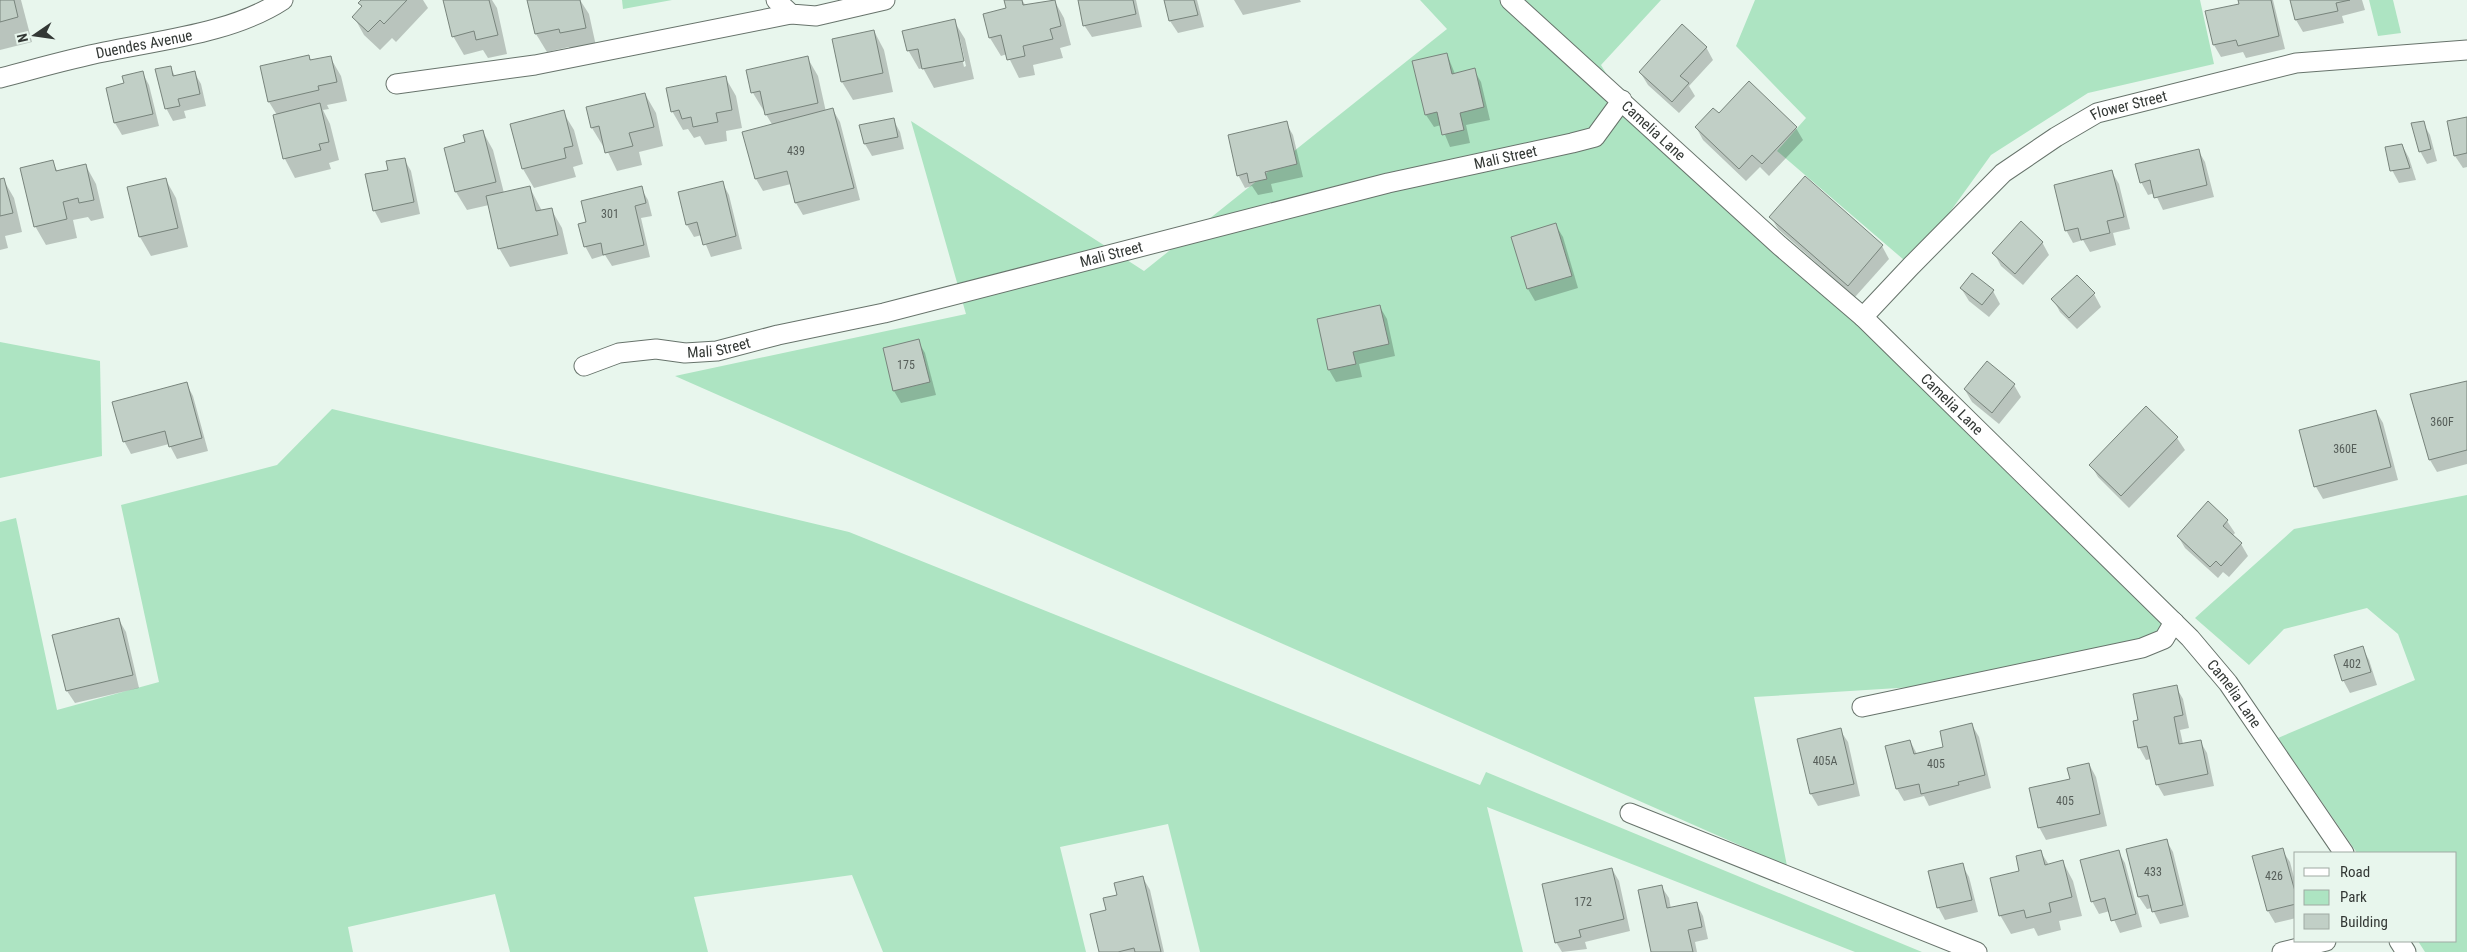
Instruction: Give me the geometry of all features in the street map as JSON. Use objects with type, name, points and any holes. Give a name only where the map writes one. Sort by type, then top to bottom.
[{"type":"street","name":"Duendes Avenue","points":[[0,78],[75,58],[204,31],[266,12],[283,0]]},
{"type":"street","points":[[776,0],[791,14]]},
{"type":"street","points":[[396,84],[535,65],[791,14],[816,16],[885,0]]},
{"type":"street","name":"Camelia Lane","points":[[1510,0],[1779,245],[1864,317],[2174,622],[2210,660],[2228,684],[2343,852]]},
{"type":"street","name":"Flower Street","points":[[1864,317],[1911,266],[2003,173],[2056,137],[2097,113],[2296,63],[2467,50]]},
{"type":"street","name":"Mali Street","points":[[584,366],[619,353],[636,351],[656,350],[685,353],[717,351],[778,335],[884,313],[1388,183],[1572,144],[1595,137],[1622,100]]},
{"type":"street","points":[[1862,707],[2155,645],[2164,639],[2174,622]]},
{"type":"street","points":[[1630,813],[1977,952]]},
{"type":"street","points":[[2282,952],[2322,942]]},
{"type":"green space","points":[[622,0],[672,0],[623,9]]},
{"type":"green space","points":[[1420,0],[1661,0],[1601,65],[1622,100],[2174,622],[2159,642],[1978,683],[1754,697],[1787,866],[675,376],[966,314],[911,121],[1144,271],[1447,29]]},
{"type":"green space","points":[[1755,0],[2200,0],[2214,64],[2088,93],[1991,155],[1911,266],[1777,151],[1806,118],[1736,46]]},
{"type":"green space","points":[[2369,0],[2393,0],[2401,33],[2378,36]]},
{"type":"green space","points":[[0,342],[100,361],[102,456],[0,478]]},
{"type":"green space","points":[[332,409],[849,532],[1480,785],[1486,772],[1922,952],[1855,952],[1487,807],[1523,952],[1200,952],[1168,824],[1060,847],[1086,952],[883,952],[852,875],[694,897],[708,952],[510,952],[495,894],[348,927],[353,952],[0,952],[0,522],[16,518],[57,710],[159,682],[121,505],[277,465]]},
{"type":"green space","points":[[2467,495],[2467,952],[2425,952],[2419,942],[2457,942],[2457,852],[2356,852],[2278,738],[2415,680],[2398,634],[2367,608],[2284,629],[2249,665],[2195,618],[2294,529]]},
{"type":"building","points":[[0,0],[14,0],[18,17],[0,22]]},
{"type":"building","points":[[361,0],[407,0],[384,24],[380,20],[368,32],[352,17],[362,6],[358,3]]},
{"type":"building","points":[[443,0],[489,0],[498,35],[476,40],[474,31],[452,37]]},
{"type":"building","points":[[527,0],[580,0],[586,28],[560,33],[559,29],[535,34]]},
{"type":"building","points":[[1004,0],[1022,0],[1023,5],[1055,0],[1061,26],[1050,29],[1053,39],[1023,46],[1025,56],[1007,60],[1001,35],[989,38],[983,14],[1006,8]]},
{"type":"building","points":[[1078,0],[1133,0],[1136,14],[1083,26]]},
{"type":"building","points":[[1164,0],[1194,0],[1198,15],[1169,21]]},
{"type":"building","points":[[2238,0],[2271,0],[2279,36],[2238,46],[2236,40],[2213,45],[2205,11],[2239,4]]},
{"type":"building","points":[[2290,0],[2350,0],[2336,3],[2338,11],[2295,20]]},
{"type":"building","points":[[955,19],[964,61],[922,69],[918,49],[907,51],[902,31]]},
{"type":"building","points":[[1682,24],[1707,47],[1680,76],[1689,83],[1672,102],[1639,72]]},
{"type":"building","points":[[874,30],[883,73],[841,82],[832,39]]},
{"type":"building","points":[[1447,53],[1452,74],[1475,68],[1484,107],[1460,113],[1464,130],[1442,135],[1437,112],[1425,115],[1412,61]]},
{"type":"building","points":[[309,55],[310,60],[331,56],[337,82],[318,86],[319,90],[268,102],[260,66]]},
{"type":"building","points":[[808,56],[818,103],[765,115],[760,91],[751,93],[746,70]]},
{"type":"building","points":[[171,66],[173,76],[195,71],[200,94],[178,99],[180,106],[165,109],[155,69]]},
{"type":"building","points":[[143,71],[153,114],[114,123],[106,88],[124,83],[122,76]]},
{"type":"building","points":[[726,76],[732,110],[716,113],[718,122],[693,127],[691,117],[682,119],[679,110],[671,112],[666,88]]},
{"type":"building","points":[[1749,81],[1797,127],[1762,164],[1752,155],[1739,169],[1695,127],[1713,108],[1719,113]]},
{"type":"building","points":[[645,93],[654,127],[629,133],[633,146],[605,153],[599,126],[591,128],[586,107]]},
{"type":"building","points":[[320,103],[329,142],[319,144],[321,150],[283,159],[273,115]]},
{"type":"building","points":[[833,108],[854,188],[795,203],[787,171],[755,179],[742,132]]},
{"type":"building","points":[[564,110],[573,146],[564,148],[566,158],[522,169],[510,124]]},
{"type":"building","points":[[2467,117],[2467,153],[2454,156],[2447,121]]},
{"type":"building","points":[[894,118],[898,137],[864,144],[859,125]]},
{"type":"building","points":[[1287,121],[1297,164],[1265,172],[1267,179],[1249,183],[1247,173],[1237,176],[1228,135]]},
{"type":"building","points":[[2424,121],[2431,149],[2419,152],[2411,123]]},
{"type":"building","points":[[483,130],[496,182],[455,192],[444,148],[465,142],[463,135]]},
{"type":"building","points":[[2402,144],[2410,168],[2390,171],[2385,147]]},
{"type":"building","points":[[2199,149],[2207,185],[2154,198],[2150,180],[2140,183],[2135,164]]},
{"type":"building","points":[[405,158],[414,202],[373,211],[365,174],[388,170],[386,161]]},
{"type":"building","points":[[53,160],[56,171],[86,164],[94,200],[79,203],[78,198],[63,202],[67,219],[34,227],[20,168]]},
{"type":"building","points":[[2112,170],[2124,217],[2107,221],[2110,233],[2081,240],[2078,228],[2065,231],[2054,185]]},
{"type":"building","points":[[1805,176],[1883,245],[1848,286],[1769,217]]},
{"type":"building","points":[[4,178],[13,213],[0,216],[0,179]]},
{"type":"building","points":[[166,178],[178,228],[139,237],[127,187]]},
{"type":"building","points":[[723,181],[736,236],[703,245],[697,222],[686,225],[678,192]]},
{"type":"building","points":[[530,186],[536,211],[552,208],[558,235],[498,249],[486,196]]},
{"type":"building","points":[[642,186],[646,203],[635,206],[644,245],[603,255],[601,243],[584,247],[578,224],[586,222],[581,201]]},
{"type":"building","points":[[2021,221],[2043,242],[2015,274],[1992,253]]},
{"type":"building","points":[[1556,223],[1572,276],[1527,289],[1511,237]]},
{"type":"building","points":[[1972,273],[1994,290],[1982,305],[1960,288]]},
{"type":"building","points":[[2077,275],[2095,293],[2069,318],[2051,299]]},
{"type":"building","points":[[1380,305],[1389,344],[1353,352],[1356,364],[1328,370],[1317,319]]},
{"type":"building","points":[[919,339],[930,382],[893,391],[883,348]]},
{"type":"building","points":[[1987,361],[2015,384],[1992,413],[1964,389]]},
{"type":"building","points":[[2467,381],[2467,450],[2429,460],[2410,394]]},
{"type":"building","points":[[187,382],[202,438],[169,447],[165,431],[123,442],[112,402]]},
{"type":"building","points":[[2146,406],[2178,437],[2121,496],[2089,465]]},
{"type":"building","points":[[2376,410],[2391,467],[2314,487],[2299,430]]},
{"type":"building","points":[[2208,501],[2228,520],[2223,526],[2242,543],[2221,566],[2216,561],[2210,567],[2177,536]]},
{"type":"building","points":[[119,618],[133,675],[66,691],[52,635]]},
{"type":"building","points":[[2363,646],[2371,672],[2342,681],[2334,655]]},
{"type":"building","points":[[2177,685],[2183,715],[2174,717],[2179,744],[2201,740],[2208,774],[2156,785],[2147,746],[2138,748],[2133,721],[2138,720],[2133,694]]},
{"type":"building","points":[[1972,723],[1985,775],[1958,782],[1959,785],[1921,794],[1919,784],[1896,789],[1885,746],[1910,740],[1914,754],[1943,747],[1940,731]]},
{"type":"building","points":[[1841,728],[1854,784],[1810,794],[1797,739]]},
{"type":"building","points":[[2089,763],[2100,814],[2038,828],[2029,788],[2070,779],[2067,768]]},
{"type":"building","points":[[2167,839],[2183,905],[2152,912],[2148,895],[2138,897],[2126,849]]},
{"type":"building","points":[[2283,848],[2294,888],[2294,904],[2267,911],[2252,856]]},
{"type":"building","points":[[2041,850],[2045,865],[2063,860],[2072,897],[2049,903],[2051,912],[2026,918],[2024,910],[1999,916],[1990,878],[2019,871],[2016,856]]},
{"type":"building","points":[[2119,850],[2136,914],[2111,921],[2105,898],[2091,902],[2080,860]]},
{"type":"building","points":[[1963,863],[1972,900],[1937,908],[1928,871]]},
{"type":"building","points":[[1612,868],[1624,919],[1579,930],[1581,937],[1555,943],[1542,884]]},
{"type":"building","points":[[1143,876],[1161,952],[1135,952],[1134,948],[1118,952],[1099,952],[1090,914],[1106,910],[1103,898],[1117,895],[1114,883]]},
{"type":"building","points":[[1662,885],[1667,908],[1697,902],[1702,927],[1688,930],[1693,952],[1651,952],[1638,890]]}]
